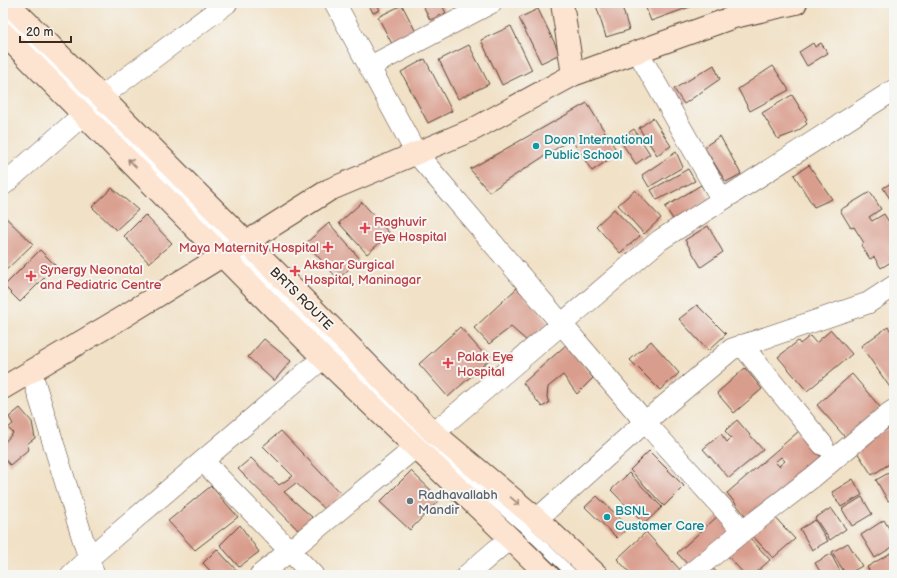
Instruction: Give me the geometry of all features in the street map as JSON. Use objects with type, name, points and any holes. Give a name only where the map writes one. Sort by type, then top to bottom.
[{"type":"main road","points":[[562,3],[573,75]]},
{"type":"main road","points":[[3,388],[118,320],[329,190],[474,128],[573,75],[734,17],[796,3]]},
{"type":"main road","points":[[11,7],[101,97],[234,249],[323,358],[548,575]]},
{"type":"main road","points":[[3,33],[84,114],[234,249],[344,340],[434,433],[537,519],[598,575]]},
{"type":"street","points":[[101,97],[227,3]]},
{"type":"street","points":[[335,3],[416,153],[645,422],[743,531]]},
{"type":"street","points":[[369,67],[491,3]]},
{"type":"street","points":[[638,52],[722,200]]},
{"type":"street","points":[[434,433],[660,240],[894,90]]},
{"type":"street","points":[[3,185],[84,114]]},
{"type":"street","points":[[537,519],[645,422],[732,349],[868,303],[894,286]]},
{"type":"street","points":[[742,346],[823,444]]},
{"type":"street","points":[[71,575],[92,567],[203,461],[323,358]]},
{"type":"street","points":[[31,371],[92,567]]},
{"type":"street","points":[[689,575],[813,477],[894,410]]},
{"type":"street","points":[[260,575],[416,447]]},
{"type":"street","points":[[203,461],[313,575]]},
{"type":"street","points":[[467,575],[510,538]]},
{"type":"lane","name":"BRTS ROUTE","points":[[11,7],[136,147],[234,249],[429,444],[522,526],[573,575]]},
{"type":"building","points":[[368,3],[382,4],[378,6],[380,10],[373,13]]},
{"type":"building","points":[[422,3],[441,3],[446,13],[430,20]]},
{"type":"building","points":[[604,3],[621,3],[629,30],[606,37],[596,5]]},
{"type":"building","points":[[644,3],[701,3],[651,21]]},
{"type":"building","points":[[402,5],[416,32],[392,44],[378,17]]},
{"type":"building","points":[[538,9],[560,54],[541,63],[519,18]]},
{"type":"building","points":[[511,26],[532,70],[502,85],[481,40]]},
{"type":"building","points":[[813,43],[815,47],[821,43],[828,53],[807,66],[799,52]]},
{"type":"building","points":[[469,45],[489,84],[458,99],[439,60]]},
{"type":"building","points":[[425,59],[452,111],[428,123],[401,72]]},
{"type":"building","points":[[714,65],[720,79],[684,104],[674,89]]},
{"type":"building","points":[[773,66],[789,90],[750,111],[738,89]]},
{"type":"building","points":[[792,95],[807,119],[805,121],[807,124],[796,132],[778,139],[762,113]]},
{"type":"building","name":"Doon International Public School","points":[[587,103],[618,153],[592,171],[571,139],[489,192],[470,169]]},
{"type":"building","points":[[653,118],[671,146],[657,155],[639,128]]},
{"type":"building","points":[[634,129],[650,154],[636,164],[619,139]]},
{"type":"building","points":[[720,136],[741,174],[726,182],[704,147]]},
{"type":"building","points":[[676,152],[683,167],[649,187],[642,175]]},
{"type":"building","points":[[809,165],[832,199],[814,207],[794,175]]},
{"type":"building","points":[[688,169],[695,181],[657,200],[651,190]]},
{"type":"building","points":[[894,181],[894,205],[883,188]]},
{"type":"building","points":[[701,185],[710,199],[675,222],[665,207]]},
{"type":"building","points":[[112,188],[138,210],[116,230],[92,207]]},
{"type":"building","points":[[635,190],[661,218],[644,234],[618,205]]},
{"type":"building","points":[[870,192],[881,209],[869,217],[872,221],[884,214],[894,230],[894,260],[881,268],[874,257],[870,259],[861,245],[864,243],[854,227],[851,228],[840,210]]},
{"type":"building","points":[[362,202],[390,234],[367,254],[339,223]]},
{"type":"building","points":[[614,209],[640,236],[620,253],[596,226]]},
{"type":"building","points":[[3,215],[33,244],[3,273]]},
{"type":"building","points":[[145,215],[172,243],[149,263],[124,236]]},
{"type":"building","points":[[329,223],[360,259],[338,279],[306,243]]},
{"type":"building","points":[[708,226],[723,252],[701,267],[685,240]]},
{"type":"building","points":[[40,250],[56,266],[20,302],[4,286]]},
{"type":"building","points":[[517,288],[548,323],[527,341],[511,327],[489,344],[474,328]]},
{"type":"building","points":[[697,305],[726,334],[708,351],[679,319]]},
{"type":"building","points":[[460,327],[489,360],[448,397],[419,364]]},
{"type":"building","points":[[888,327],[894,335],[894,393],[861,346]]},
{"type":"building","points":[[831,330],[852,354],[807,391],[778,357],[798,341],[800,344],[810,336],[816,343]]},
{"type":"building","points":[[264,339],[291,361],[274,381],[248,357]]},
{"type":"building","points":[[651,341],[679,373],[660,390],[630,360]]},
{"type":"building","points":[[566,345],[593,378],[577,394],[563,375],[548,387],[547,397],[549,403],[542,407],[523,383]]},
{"type":"building","points":[[745,368],[762,389],[734,413],[717,393]]},
{"type":"building","points":[[852,374],[880,407],[845,437],[817,405]]},
{"type":"building","points":[[20,408],[32,422],[35,438],[27,444],[29,449],[10,465],[3,457],[3,444],[13,433],[8,428],[13,424],[9,417]]},
{"type":"building","points":[[737,420],[763,450],[729,478],[703,449],[721,434],[727,442],[731,438],[725,431]]},
{"type":"building","points":[[892,426],[894,431],[894,461],[872,475],[855,449]]},
{"type":"building","points":[[281,431],[342,495],[325,509],[296,483],[284,492],[313,518],[299,531],[238,469],[251,458],[279,485],[293,476],[263,446]]},
{"type":"building","points":[[799,431],[822,458],[749,520],[727,493]],"holes":[[[781,457],[785,461],[779,466],[775,462]]]},
{"type":"building","points":[[649,451],[684,486],[664,506],[630,470]]},
{"type":"building","name":"Radhavallabh Mandir","points":[[411,471],[440,499],[410,530],[380,502]]},
{"type":"building","points":[[892,471],[894,475],[894,498],[888,501],[876,480]]},
{"type":"building","points":[[629,473],[662,507],[644,524],[611,490]]},
{"type":"building","points":[[853,479],[862,495],[841,507],[832,492]]},
{"type":"building","points":[[211,486],[238,517],[195,550],[168,521]]},
{"type":"building","name":"BSNL Customer Care","points":[[597,496],[629,527],[617,538],[585,507]]},
{"type":"building","points":[[862,497],[872,514],[852,526],[842,509]]},
{"type":"building","points":[[831,508],[846,529],[830,540],[815,518]]},
{"type":"building","points":[[772,514],[795,539],[773,558],[750,533]]},
{"type":"building","points":[[719,515],[733,531],[691,568],[677,553]]},
{"type":"building","points":[[815,520],[828,541],[812,550],[800,529]]},
{"type":"building","points":[[884,520],[894,537],[894,546],[875,558],[861,535]]},
{"type":"building","points":[[240,525],[259,552],[239,567],[220,545]]},
{"type":"building","points":[[646,532],[681,571],[676,575],[632,575],[617,559]]},
{"type":"building","points":[[748,536],[770,560],[753,575],[745,575],[727,555]]},
{"type":"building","points":[[848,543],[862,566],[846,575],[832,552]]},
{"type":"building","points":[[217,549],[238,572],[235,575],[214,575],[203,563]]},
{"type":"building","points":[[894,551],[894,575],[872,575],[867,567]]},
{"type":"building","points":[[831,554],[842,575],[822,575],[815,563]]},
{"type":"building","points":[[707,562],[719,575],[693,575]]},
{"type":"place","name":"Doon International Public School","points":[[536,146]]},
{"type":"place","name":"Raghuvir Eye Hospital","points":[[365,228]]},
{"type":"place","name":"Maya Maternity Hospital","points":[[328,247]]},
{"type":"place","name":"Akshar Surgical Hospital, Maninagar","points":[[295,271]]},
{"type":"place","name":"Synergy Neonatal and Pediatric Centre","points":[[31,276]]},
{"type":"place","name":"Palak Eye Hospital","points":[[448,363]]},
{"type":"place","name":"Radhavallabh Mandir","points":[[410,501]]},
{"type":"place","name":"BSNL Customer Care","points":[[607,517]]}]
